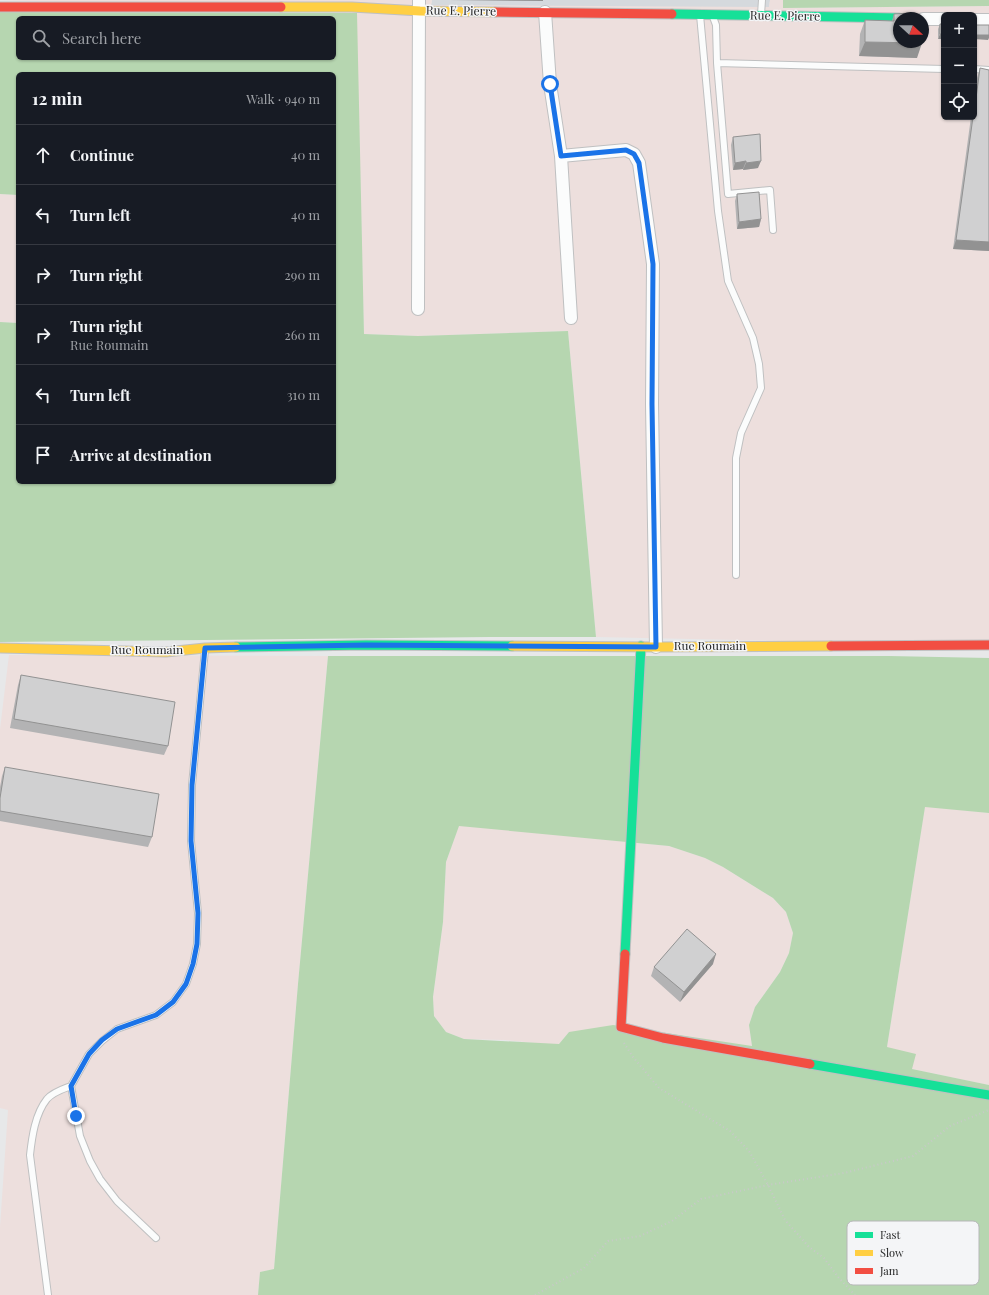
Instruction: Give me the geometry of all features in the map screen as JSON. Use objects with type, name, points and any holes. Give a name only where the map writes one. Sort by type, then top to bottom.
[{"type":"street","name":"Rue E. Pierre","points":[[0,7],[352,7],[419,5],[545,12],[893,18]]},
{"type":"street","points":[[418,309],[419,5]]},
{"type":"street","points":[[545,12],[550,84],[561,156],[571,318]]},
{"type":"street","points":[[929,19],[941,19]]},
{"type":"street","points":[[977,20],[989,20]]},
{"type":"street","points":[[561,156],[626,150],[634,154],[639,163],[653,264],[652,428],[656,647]]},
{"type":"street","name":"Rue Roumain","points":[[0,648],[166,652],[205,648],[366,645],[656,647],[989,645]]},
{"type":"street","points":[[641,646],[621,1027],[663,1038],[989,1095]]},
{"type":"lane","points":[[761,15],[762,0]]},
{"type":"lane","points":[[700,15],[718,211],[728,281],[753,338],[761,388],[741,433],[736,458],[736,575]]},
{"type":"lane","points":[[713,15],[716,25],[717,63],[728,194],[770,190],[773,230]]},
{"type":"lane","points":[[717,63],[941,69]]},
{"type":"lane","points":[[977,69],[989,70]]},
{"type":"lane","points":[[48,1295],[30,1155],[34,1127],[42,1106],[53,1094],[71,1086],[89,1054],[102,1040],[117,1029],[156,1015],[173,1002],[186,984],[193,964],[197,944],[198,913],[191,841],[192,785],[205,648]]},
{"type":"lane","points":[[71,1086],[80,1136],[90,1161],[100,1179],[117,1201],[156,1238]]},
{"type":"path","points":[[626,1028],[623,1042],[633,1057],[659,1088],[730,1131],[749,1151],[786,1220],[809,1247],[824,1258],[838,1277],[855,1295]]},
{"type":"path","points":[[535,1295],[584,1268],[608,1241],[640,1236],[672,1221],[701,1199],[768,1185],[844,1173],[913,1156],[950,1126],[989,1110]]},
{"type":"shaded area","points":[[0,0],[432,0],[431,5],[769,7],[770,0],[783,0],[783,8],[989,6],[989,643],[881,643],[596,637],[568,331],[418,336],[364,334],[356,13]]},
{"type":"shaded area","points":[[432,0],[770,0],[769,8],[431,5]]},
{"type":"shaded area","points":[[0,194],[16,195],[16,323],[0,322]]},
{"type":"shaded area","points":[[9,655],[328,656],[274,1269],[260,1272],[258,1295],[0,1295],[0,1227],[8,1110],[0,1108],[0,729]]},
{"type":"shaded area","points":[[925,806],[989,813],[989,1085],[912,1069],[887,1047]]},
{"type":"shaded area","points":[[459,825],[669,846],[705,858],[723,867],[773,898],[786,912],[793,933],[789,953],[780,972],[755,1007],[749,1025],[752,1046],[569,1032],[559,1044],[545,1044],[505,1040],[464,1039],[446,1032],[434,1016],[433,997],[443,922],[446,862]]},
{"type":"green space","points":[[783,0],[989,0],[989,6],[783,8]]},
{"type":"green space","points":[[0,12],[357,13],[364,334],[418,336],[568,331],[596,637],[0,642],[0,322],[16,323],[16,484],[336,484],[336,72],[16,72],[16,195],[0,194]]},
{"type":"green space","points":[[328,656],[889,656],[989,658],[989,813],[925,807],[887,1047],[916,1054],[912,1069],[989,1085],[989,1295],[258,1295],[260,1272],[274,1269]],"holes":[[[459,826],[669,846],[705,858],[723,867],[773,898],[786,912],[793,933],[789,953],[780,972],[755,1007],[749,1025],[752,1046],[613,1025],[569,1032],[559,1044],[464,1039],[446,1032],[434,1016],[433,997],[443,922],[446,862]]]},
{"type":"building","points":[[865,20],[893,21],[893,42],[865,42]]},
{"type":"building","points":[[977,25],[989,25],[989,35],[977,35]]},
{"type":"building","points":[[980,68],[989,70],[989,242],[956,240],[973,120],[977,120],[977,90]]},
{"type":"building","points":[[760,134],[761,161],[735,163],[733,137]]},
{"type":"building","points":[[759,192],[761,219],[739,222],[737,194]]},
{"type":"building","points":[[21,675],[175,702],[168,746],[14,719]]},
{"type":"building","points":[[5,767],[159,794],[152,837],[0,811],[0,798]]},
{"type":"building","points":[[687,929],[716,954],[684,992],[654,967]]},
{"type":"traffic: fast","points":[[672,14],[893,18]]},
{"type":"traffic: fast","points":[[236,647],[366,645],[512,646]]},
{"type":"traffic: fast","points":[[625,954],[641,646]]},
{"type":"traffic: fast","points":[[810,1064],[989,1095]]},
{"type":"traffic: slow","points":[[281,7],[352,7],[420,11],[495,12]]},
{"type":"traffic: slow","points":[[512,646],[831,646]]},
{"type":"traffic: slow","points":[[0,648],[166,652],[205,648],[236,647]]},
{"type":"traffic: jam","points":[[0,7],[281,7]]},
{"type":"traffic: jam","points":[[495,12],[672,14]]},
{"type":"traffic: jam","points":[[831,646],[989,645]]},
{"type":"traffic: jam","points":[[625,954],[621,1027],[663,1038],[810,1064]]},
{"type":"route","points":[[76,1116],[71,1086],[89,1054],[102,1040],[117,1029],[156,1015],[173,1002],[186,984],[193,964],[197,944],[198,913],[191,841],[192,785],[205,648],[366,645],[656,647],[652,404],[653,264],[639,163],[634,154],[626,150],[561,156],[550,84]]}]
